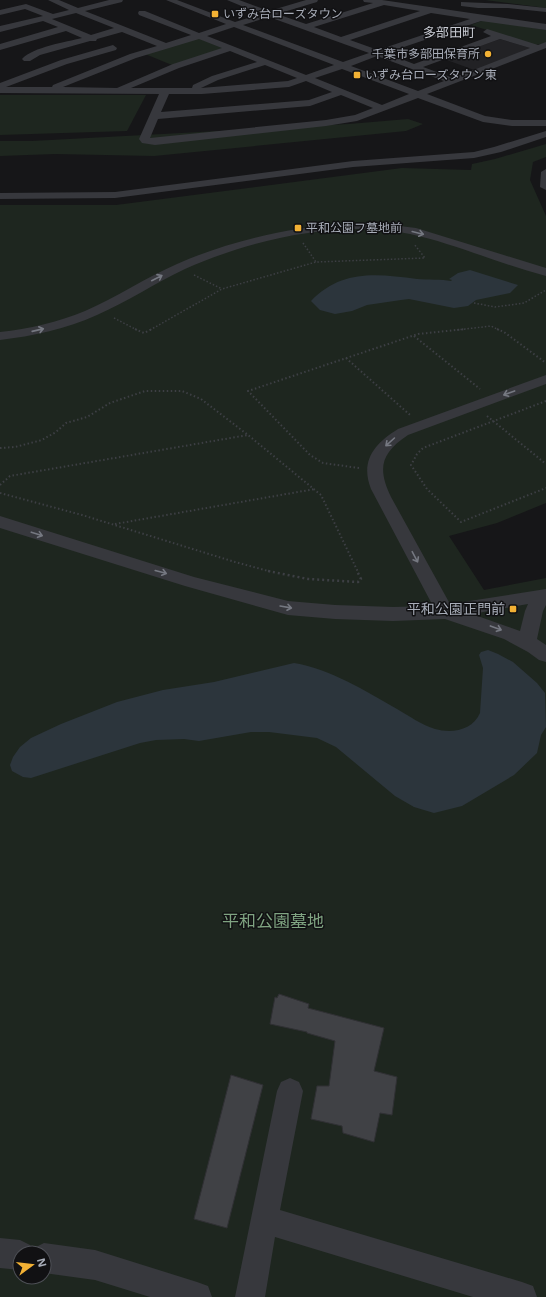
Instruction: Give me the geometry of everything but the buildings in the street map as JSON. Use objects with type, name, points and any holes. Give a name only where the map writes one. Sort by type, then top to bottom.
[{"type":"street","points":[[52,0],[165,46]]},
{"type":"street","points":[[0,29],[114,0]]},
{"type":"street","points":[[187,0],[138,13],[199,35],[381,108]]},
{"type":"street","points":[[235,2],[250,0]]},
{"type":"street","points":[[47,91],[133,56],[314,0]]},
{"type":"street","points":[[367,0],[545,27]]},
{"type":"street","points":[[235,2],[452,81]]},
{"type":"street","points":[[456,2],[478,6],[508,6],[546,10]]},
{"type":"street","points":[[306,27],[384,3]]},
{"type":"street","points":[[167,5],[237,25],[483,119],[512,123],[546,123]]},
{"type":"street","points":[[0,13],[26,6],[65,28],[133,56]]},
{"type":"street","points":[[342,40],[431,10]]},
{"type":"street","points":[[106,22],[121,18]]},
{"type":"street","points":[[0,90],[186,92],[289,84],[480,18]]},
{"type":"street","points":[[463,24],[542,47]]},
{"type":"street","points":[[0,47],[65,28]]},
{"type":"street","points":[[64,62],[23,59],[88,37],[122,29]]},
{"type":"street","points":[[414,67],[500,36]]},
{"type":"street","points":[[165,92],[144,139],[146,141],[155,142],[269,130],[357,118],[416,94],[542,47]]},
{"type":"street","points":[[0,86],[64,62],[113,48]]},
{"type":"street","points":[[115,91],[176,66],[231,48]]},
{"type":"street","points":[[186,92],[215,78],[265,62]]},
{"type":"street","points":[[154,116],[310,103],[341,92]]},
{"type":"street","points":[[257,107],[269,130]]},
{"type":"street","points":[[0,196],[115,195],[353,164],[474,155],[498,150],[546,134]]},
{"type":"street","points":[[546,172],[546,187]]},
{"type":"street","points":[[0,336],[37,331],[65,323],[97,310],[178,268],[231,248],[283,235],[353,226],[370,226],[418,232],[546,272]]},
{"type":"street","points":[[283,235],[290,231],[314,231]]},
{"type":"street","points":[[546,379],[403,432],[388,442],[379,456],[374,469],[375,480],[388,507],[445,612],[483,624],[527,641],[546,655]]},
{"type":"street","points":[[0,522],[191,582],[288,608],[335,612],[393,614],[445,612],[544,595]]},
{"type":"street","points":[[527,641],[534,611],[544,595]]},
{"type":"street","points":[[250,1297],[290,1091]]},
{"type":"street","points":[[264,1219],[522,1297]]},
{"type":"street","points":[[0,1253],[12,1254]]},
{"type":"street","points":[[52,1259],[95,1265],[197,1297]]},
{"type":"path","points":[[97,310],[144,332],[222,289],[316,262],[425,258],[414,246],[413,238],[418,232]]},
{"type":"path","points":[[296,233],[316,262]]},
{"type":"path","points":[[178,268],[222,289]]},
{"type":"path","points":[[474,303],[495,307],[524,303],[546,290]]},
{"type":"path","points":[[374,469],[336,466],[323,463],[310,455],[248,391],[414,335],[491,326],[504,332],[546,363]]},
{"type":"path","points":[[414,335],[493,398]]},
{"type":"path","points":[[346,358],[421,425]]},
{"type":"path","points":[[0,448],[15,447],[42,440],[56,432],[66,423],[87,417],[110,404],[145,391],[182,391],[200,399],[248,435],[321,495],[361,579],[358,582],[330,582],[303,578],[261,568],[114,524],[0,493]]},
{"type":"path","points":[[546,401],[422,448],[411,465],[416,477],[425,490],[461,522],[546,488]]},
{"type":"path","points":[[475,405],[546,464]]},
{"type":"path","points":[[0,486],[10,476],[248,435]]},
{"type":"path","points":[[114,524],[315,489]]},
{"type":"shaded area","name":"千葉市多部田保育所","points":[[500,39],[532,49],[477,71],[444,59]]},
{"type":"shaded area","points":[[470,270],[518,285],[510,293],[476,300],[468,306],[454,308],[409,299],[367,305],[352,311],[335,314],[320,310],[311,301],[335,283],[361,276],[374,275],[451,281],[452,280],[449,279],[458,273]]},
{"type":"shaded area","points":[[488,650],[513,662],[537,683],[545,693],[546,727],[541,735],[537,753],[514,775],[462,806],[434,813],[414,807],[395,796],[336,747],[317,738],[269,732],[251,732],[199,741],[184,739],[156,740],[140,743],[31,778],[23,777],[12,771],[10,765],[13,757],[20,747],[31,738],[61,724],[117,702],[163,690],[214,682],[294,663],[334,675],[430,727],[455,731],[467,727],[477,719],[480,713],[483,668],[479,655],[481,652]]},
{"type":"green space","points":[[485,0],[546,0],[546,8]]},
{"type":"green space","points":[[484,20],[546,30],[546,43],[535,45],[471,25]]},
{"type":"green space","points":[[198,38],[225,48],[172,65],[145,54]]},
{"type":"green space","points":[[0,95],[146,95],[127,131],[0,135]]},
{"type":"green space","points":[[408,119],[423,124],[406,131],[154,156],[55,154],[0,156],[0,141],[32,141],[349,124]]},
{"type":"green space","name":"平和公園墓地","points":[[546,144],[546,157],[533,162],[530,180],[546,216],[546,503],[497,523],[449,536],[484,590],[546,578],[546,1297],[0,1297],[0,205],[116,205],[402,168],[471,170],[472,164]]},
{"type":"place","name":"いずみ台ローズタウン","points":[[215,14]]},
{"type":"place","name":"千葉市多部田保育所","points":[[488,54]]},
{"type":"place","name":"いずみ台ローズタウン東","points":[[357,75]]},
{"type":"place","name":"平和公園フ墓地前","points":[[298,228]]},
{"type":"place","name":"平和公園正門前","points":[[513,609]]},
{"type":"district","name":"多部田町","points":[[449,32]]}]
